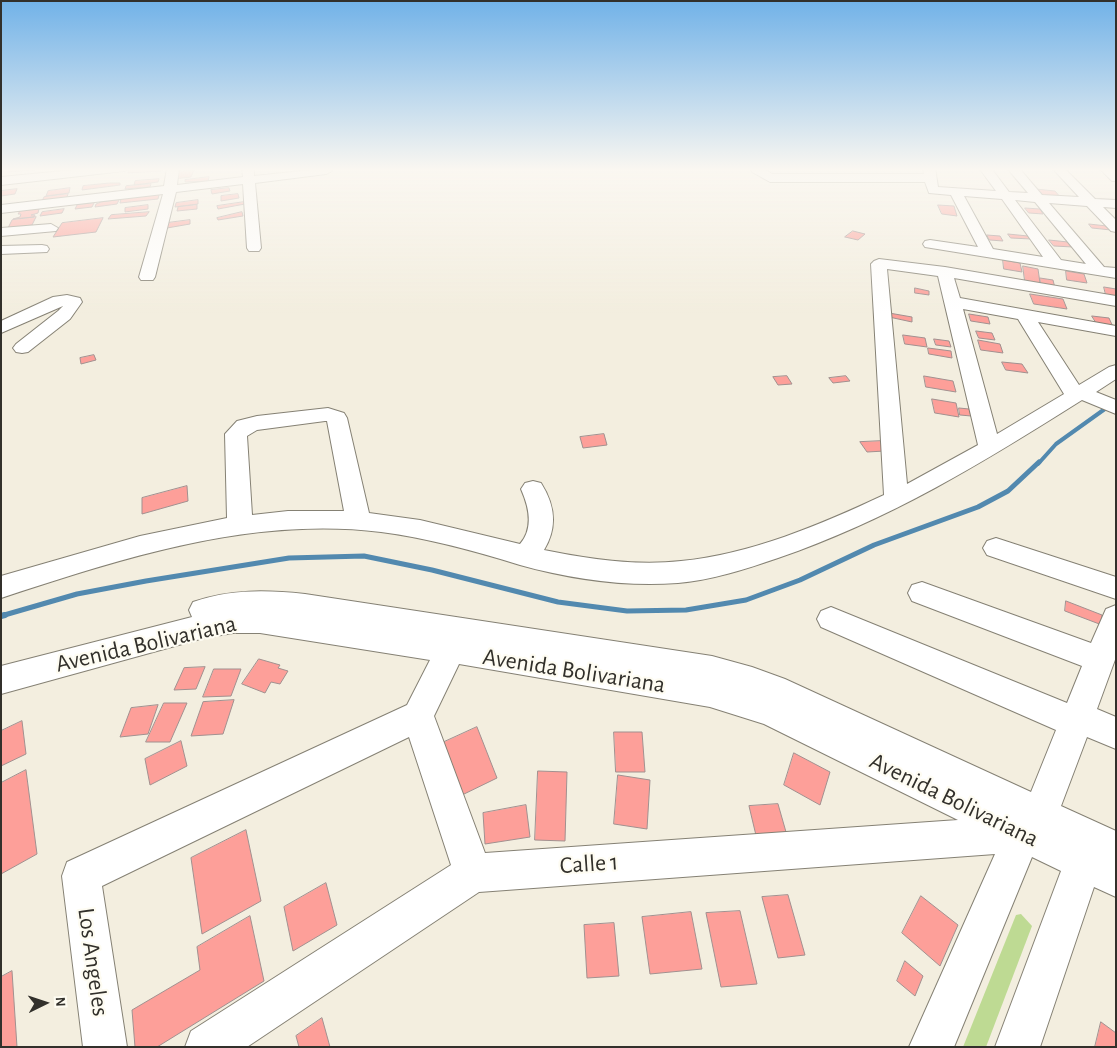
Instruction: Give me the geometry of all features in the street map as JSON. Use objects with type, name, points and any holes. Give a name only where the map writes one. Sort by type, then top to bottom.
[{"type":"street","points":[[147,277],[163,217]]},
{"type":"street","points":[[252,217],[254,248]]},
{"type":"street","points":[[968,217],[988,253]]},
{"type":"street","points":[[1021,217],[1056,264]]},
{"type":"street","points":[[1055,217],[1100,271]]},
{"type":"street","points":[[1105,217],[1116,228]]},
{"type":"street","points":[[3,228],[51,228]]},
{"type":"street","points":[[930,244],[1116,273]]},
{"type":"street","points":[[1,250],[42,249]]},
{"type":"street","points":[[896,499],[879,264],[945,272],[1116,301]]},
{"type":"street","points":[[945,272],[990,447]]},
{"type":"street","points":[[1,328],[60,301],[74,302],[64,315],[22,348]]},
{"type":"street","points":[[952,302],[1116,331]]},
{"type":"street","points":[[1024,314],[1081,391],[1116,408]]},
{"type":"street","points":[[1,587],[133,549],[240,526],[289,520],[358,520],[425,530],[525,556],[621,573],[683,572],[747,558],[856,519],[990,447],[1116,371]]},
{"type":"street","points":[[1081,391],[1116,400]]},
{"type":"street","points":[[240,526],[236,434],[246,426],[257,423],[328,414],[337,418],[358,520]]},
{"type":"street","points":[[525,556],[534,547],[541,529],[542,513],[533,488]]},
{"type":"street","points":[[996,548],[1116,588]]},
{"type":"street","points":[[922,593],[1110,637],[1032,820],[931,1047]]},
{"type":"street","name":"Avenida Bolivariana","points":[[1,663],[218,606],[246,602],[273,602],[305,606],[456,640],[710,693],[752,704],[1032,820],[1102,857]]},
{"type":"street","points":[[831,619],[1076,719],[1116,733]]},
{"type":"street","name":"Avenida Bolivariana","points":[[1,680],[204,626],[233,621],[260,621],[456,640]]},
{"type":"street","points":[[456,640],[418,716],[474,873]]},
{"type":"street","name":"Los Angeles","points":[[105,1047],[81,876],[418,716]]},
{"type":"street","name":"Calle 1","points":[[207,1047],[474,873],[1032,820]]},
{"type":"street","points":[[1017,1047],[1102,857]]},
{"type":"green space","points":[[1021,914],[1032,926],[986,1047],[963,1047],[1016,915]]},
{"type":"building","points":[[36,217],[32,225],[8,228],[12,220]]},
{"type":"building","points":[[110,217],[135,217],[108,219]]},
{"type":"building","points":[[222,217],[237,217],[218,220],[217,218]]},
{"type":"building","points":[[103,218],[96,232],[53,237],[62,223]]},
{"type":"building","points":[[190,220],[190,224],[167,228],[167,223]]},
{"type":"building","points":[[1089,224],[1107,226],[1111,230],[1092,228]]},
{"type":"building","points":[[853,231],[865,234],[858,240],[845,237]]},
{"type":"building","points":[[1008,234],[1028,236],[1031,239],[1011,238]]},
{"type":"building","points":[[987,235],[1000,236],[1003,241],[990,240]]},
{"type":"building","points":[[1049,240],[1068,242],[1073,247],[1054,246]]},
{"type":"building","points":[[1003,260],[1020,263],[1022,272],[1004,269]]},
{"type":"building","points":[[1023,266],[1038,269],[1040,283],[1025,281]]},
{"type":"building","points":[[1066,271],[1084,274],[1087,283],[1067,280]]},
{"type":"building","points":[[1040,278],[1053,280],[1055,288],[1041,286]]},
{"type":"building","points":[[1104,287],[1116,289],[1116,296],[1106,295]]},
{"type":"building","points":[[915,288],[929,291],[929,295],[915,293]]},
{"type":"building","points":[[1030,294],[1063,299],[1067,309],[1034,304]]},
{"type":"building","points":[[889,313],[912,317],[912,322],[889,317]]},
{"type":"building","points":[[969,314],[988,317],[990,324],[971,321]]},
{"type":"building","points":[[1092,316],[1109,318],[1113,327],[1097,324]]},
{"type":"building","points":[[976,331],[992,333],[995,340],[979,338]]},
{"type":"building","points":[[903,335],[925,338],[927,347],[905,344]]},
{"type":"building","points":[[934,339],[949,341],[951,347],[936,345]]},
{"type":"building","points":[[978,340],[1000,344],[1003,353],[981,350]]},
{"type":"building","points":[[928,348],[951,351],[952,358],[929,354]]},
{"type":"building","points":[[94,355],[96,360],[81,364],[80,358]]},
{"type":"building","points":[[1002,362],[1022,364],[1028,373],[1006,370]]},
{"type":"building","points":[[787,376],[792,384],[778,385],[773,377]]},
{"type":"building","points":[[846,376],[850,381],[833,383],[829,378]]},
{"type":"building","points":[[924,376],[953,381],[956,392],[926,387]]},
{"type":"building","points":[[932,399],[956,403],[959,417],[935,413]]},
{"type":"building","points":[[959,408],[969,409],[971,416],[960,415]]},
{"type":"building","points":[[604,434],[607,445],[583,448],[580,437]]},
{"type":"building","points":[[882,441],[885,451],[867,452],[860,442]]},
{"type":"building","points":[[187,486],[188,501],[142,514],[142,498]]},
{"type":"building","points":[[1066,601],[1102,615],[1102,625],[1065,611]]},
{"type":"building","points":[[259,659],[280,665],[278,668],[288,671],[280,684],[271,682],[265,693],[242,684]]},
{"type":"building","points":[[205,667],[196,689],[174,690],[184,668]]},
{"type":"building","points":[[214,669],[241,669],[231,696],[203,697]]},
{"type":"building","points":[[234,700],[223,734],[191,736],[203,702]]},
{"type":"building","points":[[164,703],[187,703],[170,742],[146,742]]},
{"type":"building","points":[[158,705],[148,734],[120,737],[131,708]]},
{"type":"building","points":[[22,721],[26,754],[1,766],[1,731]]},
{"type":"building","points":[[477,727],[497,778],[460,796],[442,743]]},
{"type":"building","points":[[614,732],[642,732],[645,772],[616,772]]},
{"type":"building","points":[[181,741],[187,766],[150,785],[145,759]]},
{"type":"building","points":[[794,753],[830,772],[820,805],[784,785]]},
{"type":"building","points":[[26,770],[37,854],[1,874],[1,783]]},
{"type":"building","points":[[538,771],[567,772],[565,841],[535,840]]},
{"type":"building","points":[[618,775],[650,780],[647,829],[614,824]]},
{"type":"building","points":[[778,804],[790,846],[759,848],[749,806]]},
{"type":"building","points":[[526,805],[530,837],[485,844],[483,813]]},
{"type":"building","points":[[246,830],[261,901],[202,934],[191,858]]},
{"type":"building","points":[[326,883],[337,925],[293,951],[284,907]]},
{"type":"building","points":[[788,895],[805,955],[778,958],[762,897]]},
{"type":"building","points":[[921,896],[958,925],[940,966],[902,933]]},
{"type":"building","points":[[740,911],[757,984],[721,987],[706,913]]},
{"type":"building","points":[[691,912],[702,969],[650,974],[642,917]]},
{"type":"building","points":[[250,916],[264,981],[157,1047],[135,1047],[132,1010],[200,970],[197,947]]},
{"type":"building","points":[[614,923],[619,976],[587,978],[584,925]]},
{"type":"building","points":[[905,961],[923,976],[915,996],[897,981]]},
{"type":"building","points":[[12,971],[17,1047],[1,1047],[1,977]]},
{"type":"building","points":[[322,1018],[330,1047],[299,1047],[296,1036]]},
{"type":"building","points":[[1101,1022],[1116,1033],[1116,1047],[1095,1047]]},
{"type":"waterway","points":[[1038,464],[1056,444],[1109,406]]},
{"type":"waterway","points":[[5,615],[1,616],[77,594],[146,581],[289,558],[364,556],[432,570],[558,602],[627,611],[686,610],[746,600],[800,580],[874,545],[978,507],[1008,491],[1039,462]]}]
